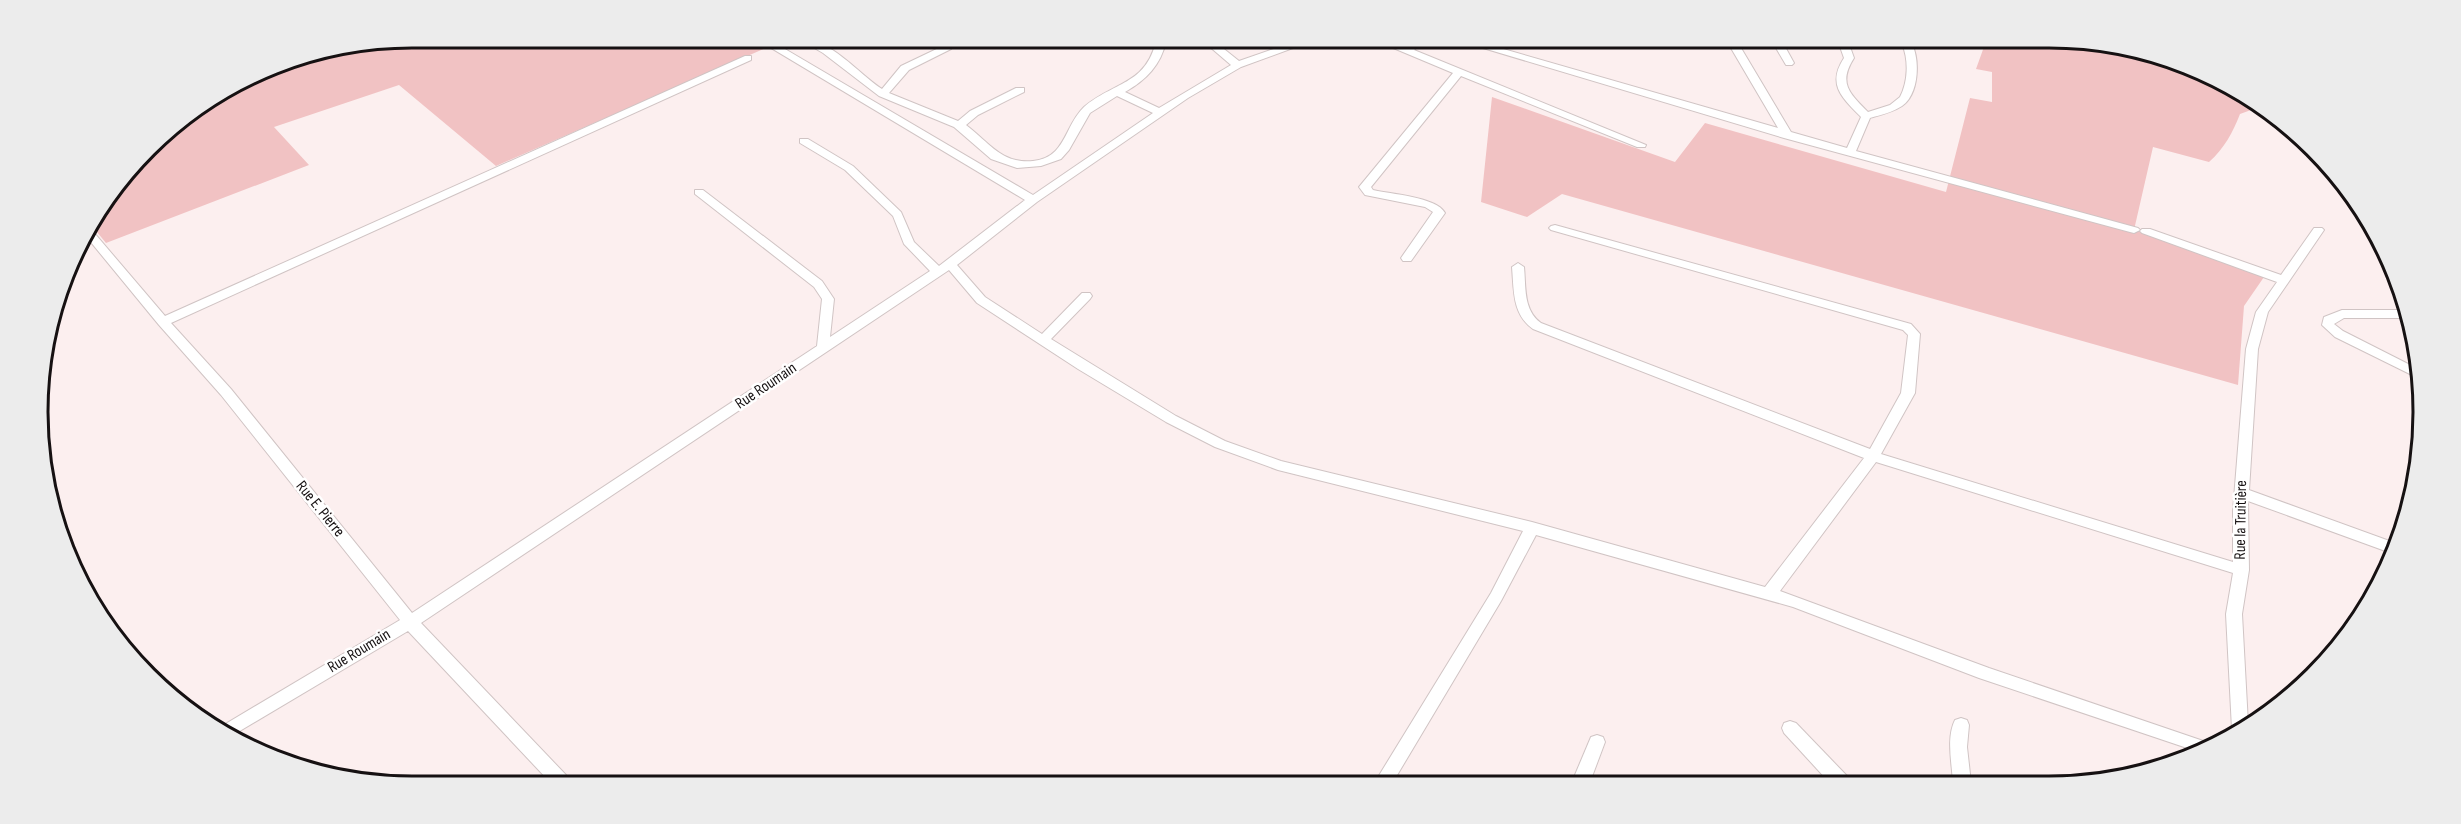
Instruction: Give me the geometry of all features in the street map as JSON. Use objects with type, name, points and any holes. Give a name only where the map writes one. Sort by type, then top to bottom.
[{"type":"street","points":[[775,48],[1033,200]]},
{"type":"street","points":[[832,48],[884,94],[959,126],[990,153],[1016,165],[1032,165],[1061,155],[1067,148],[1074,128],[1083,113],[1138,79],[1154,64],[1159,48]]},
{"type":"street","points":[[884,94],[905,68],[946,48]]},
{"type":"street","points":[[1217,48],[1238,65]]},
{"type":"street","name":"Rue Roumain","points":[[231,728],[410,622],[944,268],[1033,200],[1159,112],[1238,65],[1285,48]]},
{"type":"street","points":[[1399,48],[1641,145]]},
{"type":"street","points":[[1407,51],[1410,48]]},
{"type":"street","points":[[1488,48],[1788,136],[2140,230],[2284,280]]},
{"type":"street","points":[[1735,48],[1788,136]]},
{"type":"street","points":[[1780,48],[1789,63]]},
{"type":"street","points":[[1845,48],[1849,58],[1840,73],[1839,80],[1851,101],[1866,116]]},
{"type":"street","points":[[1849,152],[1854,147],[1866,116],[1900,104],[1906,98],[1910,90],[1909,48]]},
{"type":"street","points":[[163,322],[748,58]]},
{"type":"street","points":[[1407,258],[1439,213],[1438,210],[1428,204],[1369,193],[1365,187],[1460,72]]},
{"type":"street","points":[[959,126],[974,113],[1020,90]]},
{"type":"street","points":[[1118,92],[1159,112]]},
{"type":"street","points":[[804,141],[849,168],[902,220],[906,238],[911,246],[944,268],[981,300],[1171,419],[1220,444],[1278,465],[1532,528],[1769,594],[1985,673],[2197,744]]},
{"type":"street","points":[[699,192],[818,284],[826,293],[828,299],[823,348]]},
{"type":"street","points":[[1555,228],[1694,265],[1907,327],[1914,334],[1908,393],[1873,456],[1769,594]]},
{"type":"street","name":"Rue la Truitière","points":[[2240,722],[2234,614],[2241,570],[2241,493],[2252,349],[2262,312],[2318,230]]},
{"type":"street","name":"Rue E. Pierre","points":[[93,237],[163,322],[226,392],[410,622],[556,776]]},
{"type":"street","points":[[1518,267],[1524,313],[1529,322],[1873,456],[2241,570]]},
{"type":"street","points":[[1043,340],[1086,296]]},
{"type":"street","points":[[2400,314],[2342,315],[2328,320],[2328,325],[2339,334],[2411,370]]},
{"type":"street","points":[[2241,493],[2387,546]]},
{"type":"street","points":[[1387,776],[1496,597],[1532,528]]},
{"type":"street","points":[[1961,725],[1959,747],[1961,776]]},
{"type":"street","points":[[1790,728],[1833,776]]},
{"type":"street","points":[[1583,776],[1597,742]]},
{"type":"shaded area","points":[[412,48],[765,48],[496,166],[399,85],[274,127],[309,165],[106,243],[96,231],[109,210],[138,172],[172,138],[190,123],[230,97],[273,76],[318,60],[364,51]]},
{"type":"shaded area","points":[[1984,48],[2097,51],[2166,67],[2210,86],[2252,110],[2240,114],[2227,140],[2209,162],[2153,147],[2134,230],[2264,277],[2244,306],[2238,385],[1562,194],[1527,217],[1481,202],[1492,97],[1675,162],[1705,123],[1946,192],[1970,98],[1992,102],[1992,72],[1976,69]]}]
